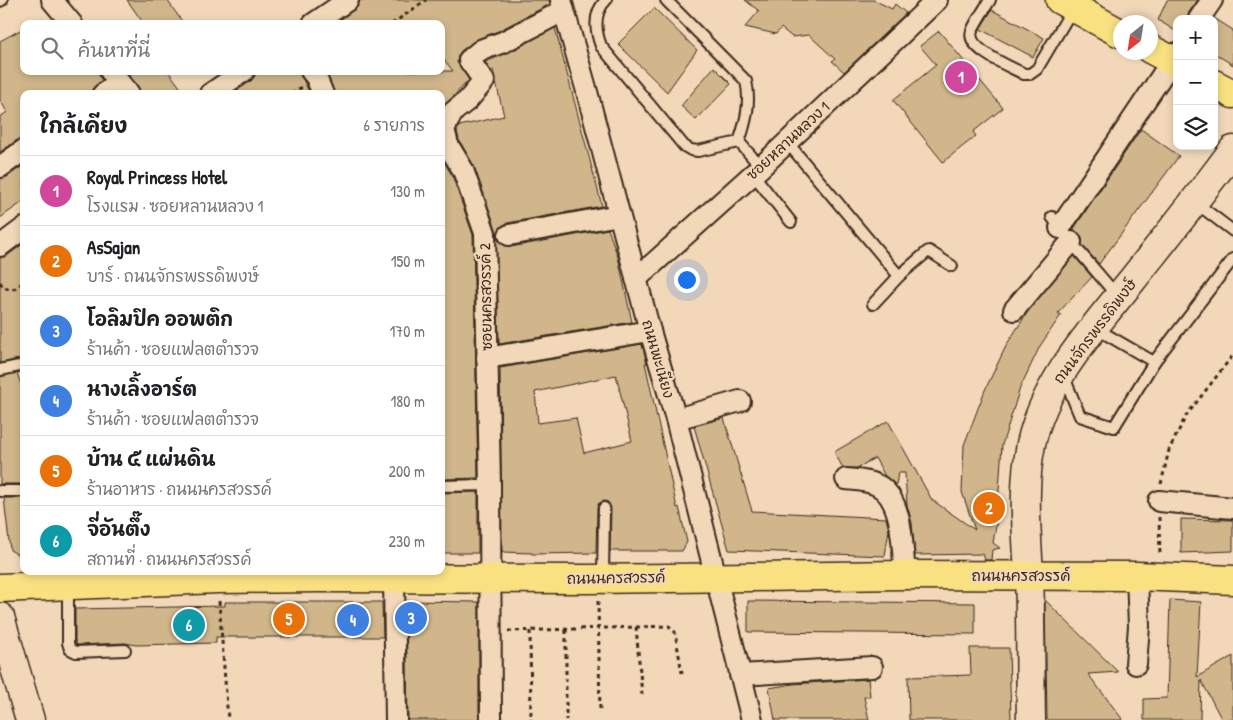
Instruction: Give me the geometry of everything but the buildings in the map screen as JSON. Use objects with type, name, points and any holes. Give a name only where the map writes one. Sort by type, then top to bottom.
[{"type":"main road","points":[[1067,4],[1113,29]]},
{"type":"main road","points":[[1218,86],[1233,94]]},
{"type":"main road","name":"ถนนจักรพรรดิพงษ์","points":[[1030,720],[1029,576],[1026,492],[1031,444],[1039,417],[1049,393],[1094,327],[1195,202],[1233,150]]},
{"type":"main road","name":"ถนนนครสวรรค์","points":[[0,588],[320,575],[490,579],[600,589],[715,577],[905,575],[1148,576],[1233,580]]},
{"type":"main road","points":[[0,617],[30,720]]},
{"type":"street","points":[[52,0],[69,20]]},
{"type":"street","points":[[319,20],[348,0]]},
{"type":"street","points":[[1202,15],[1212,0]]},
{"type":"street","name":"ซอยหลานหลวง 1","points":[[636,280],[787,142],[934,1]]},
{"type":"street","name":"ถนนพะเนียง","points":[[562,5],[586,88],[650,331],[676,419],[752,720]]},
{"type":"street","name":"ซอยนครสวรรค์ 2","points":[[445,127],[453,112],[468,100],[484,81],[469,60],[481,50],[503,42],[562,5]]},
{"type":"street","points":[[1014,310],[1061,229],[1169,57]]},
{"type":"street","points":[[216,90],[238,75]]},
{"type":"street","points":[[314,75],[321,90]]},
{"type":"street","name":"ซอยนครสวรรค์ 2","points":[[445,133],[448,145],[463,170],[485,232],[490,485],[491,720]]},
{"type":"street","points":[[0,167],[20,153]]},
{"type":"street","points":[[509,235],[619,216]]},
{"type":"street","points":[[0,246],[20,231]]},
{"type":"street","points":[[487,358],[650,331]]},
{"type":"street","points":[[676,419],[740,401]]},
{"type":"street","points":[[846,479],[865,481],[878,486],[887,493],[899,516],[905,575]]},
{"type":"street","points":[[1160,502],[1233,508]]},
{"type":"street","points":[[386,576],[396,720]]},
{"type":"street","points":[[1136,664],[1139,626],[1148,576]]},
{"type":"street","points":[[740,675],[872,667]]},
{"type":"lane","points":[[606,0],[601,4],[595,21],[597,36],[601,46],[684,146],[698,151],[740,142]]},
{"type":"lane","points":[[666,0],[746,81],[748,115],[740,142],[791,222]]},
{"type":"lane","points":[[990,0],[971,33],[972,41],[982,52],[1024,74],[1030,74],[1037,69],[1067,4]]},
{"type":"lane","points":[[787,142],[899,276]]},
{"type":"lane","points":[[1195,202],[1233,231]]},
{"type":"lane","points":[[1061,229],[1118,297]]},
{"type":"lane","points":[[873,304],[899,276],[929,251],[952,266]]},
{"type":"lane","points":[[1062,372],[1080,416],[1112,427],[1122,415],[1154,362],[1233,260]]},
{"type":"lane","points":[[1094,327],[1154,362]]},
{"type":"lane","points":[[0,370],[20,366]]},
{"type":"lane","points":[[445,486],[490,485]]},
{"type":"lane","points":[[0,491],[20,491]]},
{"type":"lane","points":[[600,589],[604,508]]},
{"type":"lane","points":[[68,585],[68,643],[70,649],[76,652],[125,650]]},
{"type":"path","points":[[398,20],[426,0]]},
{"type":"path","points":[[0,282],[3,286],[12,290],[20,285]]},
{"type":"path","points":[[1148,576],[1160,502],[1161,483],[1169,450],[1186,416],[1233,355]]},
{"type":"path","points":[[218,579],[228,720]]},
{"type":"path","points":[[600,589],[598,629],[600,712]]},
{"type":"path","points":[[490,631],[665,626],[672,628],[675,632],[682,672]]},
{"type":"path","points":[[636,627],[642,695]]},
{"type":"path","points":[[566,630],[566,720]]},
{"type":"path","points":[[530,631],[531,720]]},
{"type":"place","name":"Royal Princess Hotel","points":[[961,77]]},
{"type":"place","name":"AsSajan","points":[[989,508]]},
{"type":"place","name":"โอลิมปิค ออพติก","points":[[411,618]]},
{"type":"place","name":"บ้าน ๕ แผ่นดิน","points":[[289,619]]},
{"type":"place","name":"นางเลิ้งอาร์ต","points":[[353,620]]},
{"type":"place","name":"จี่อันตึ๊ง","points":[[189,625]]}]
